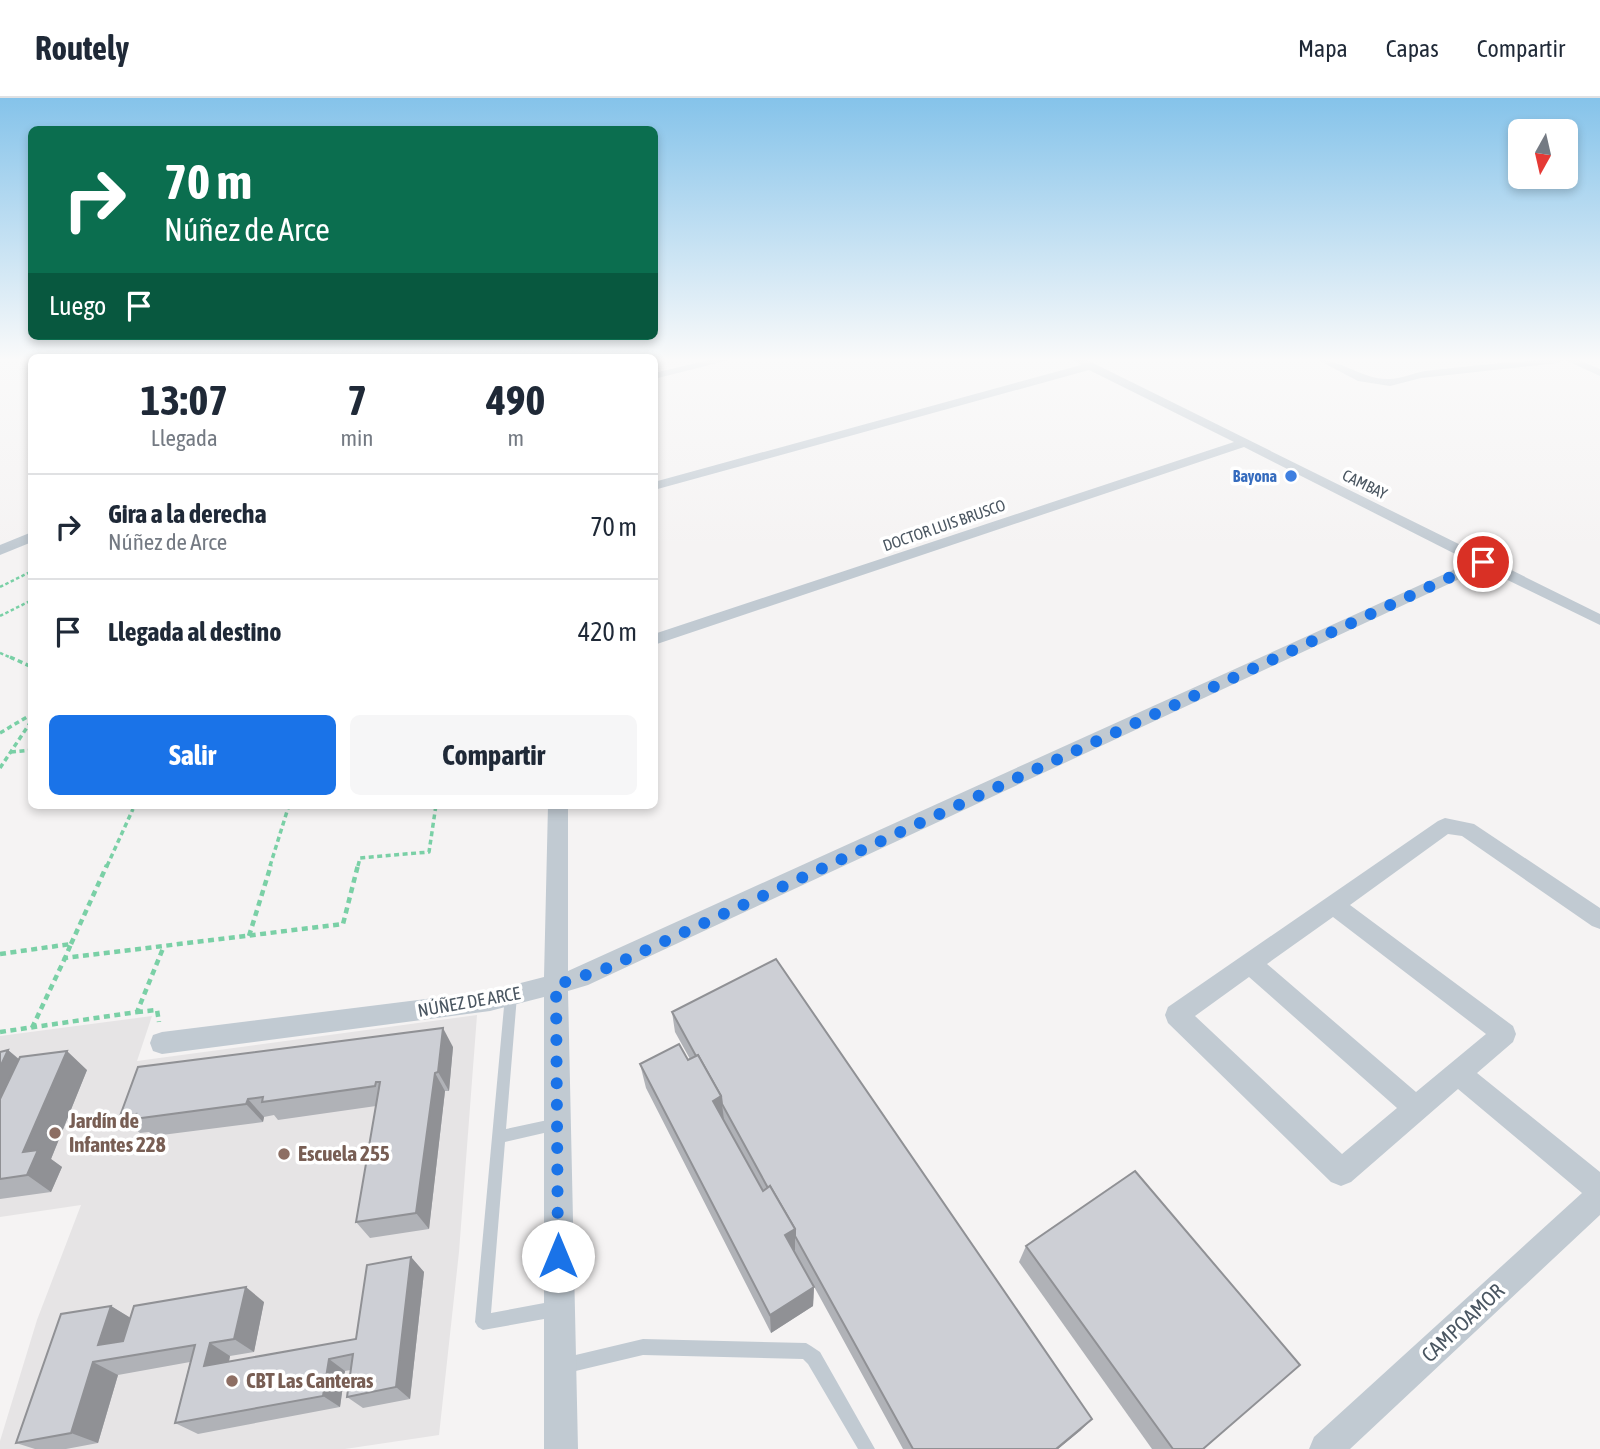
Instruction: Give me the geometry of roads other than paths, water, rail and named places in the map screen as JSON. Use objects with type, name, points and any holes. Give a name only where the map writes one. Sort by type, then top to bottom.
[{"type":"street","points":[[658,485],[874,423]]},
{"type":"street","name":"CAMBAY","points":[[1204,423],[1600,620]]},
{"type":"street","name":"DOCTOR LUIS BRUSCO","points":[[658,639],[1244,443]]},
{"type":"street","points":[[0,551],[28,538]]},
{"type":"street","name":"NÚÑEZ DE ARCE","points":[[162,1043],[385,1016],[511,996],[607,968],[1483,562]]},
{"type":"street","points":[[558,809],[556,985],[561,1449]]},
{"type":"street","points":[[1333,904],[1503,1034],[1341,1172],[1177,1014],[1333,904],[1445,826],[1467,829],[1600,920]]},
{"type":"street","points":[[1250,963],[1416,1108]]},
{"type":"street","points":[[1458,1073],[1600,1190]]},
{"type":"street","name":"CAMPOAMOR","points":[[1326,1449],[1600,1196]]},
{"type":"lane","points":[[511,996],[483,1322],[559,1308]]},
{"type":"lane","points":[[499,1137],[558,1124]]},
{"type":"lane","points":[[559,1367],[643,1347],[806,1351],[814,1359],[867,1449]]},
{"type":"place","name":"Bayona","points":[[1291,476]]},
{"type":"place","name":"Jardín de Infantes 228","points":[[55,1133]]},
{"type":"place","name":"Escuela 255","points":[[284,1154]]},
{"type":"place","name":"CBT Las Canteras","points":[[232,1381]]}]
